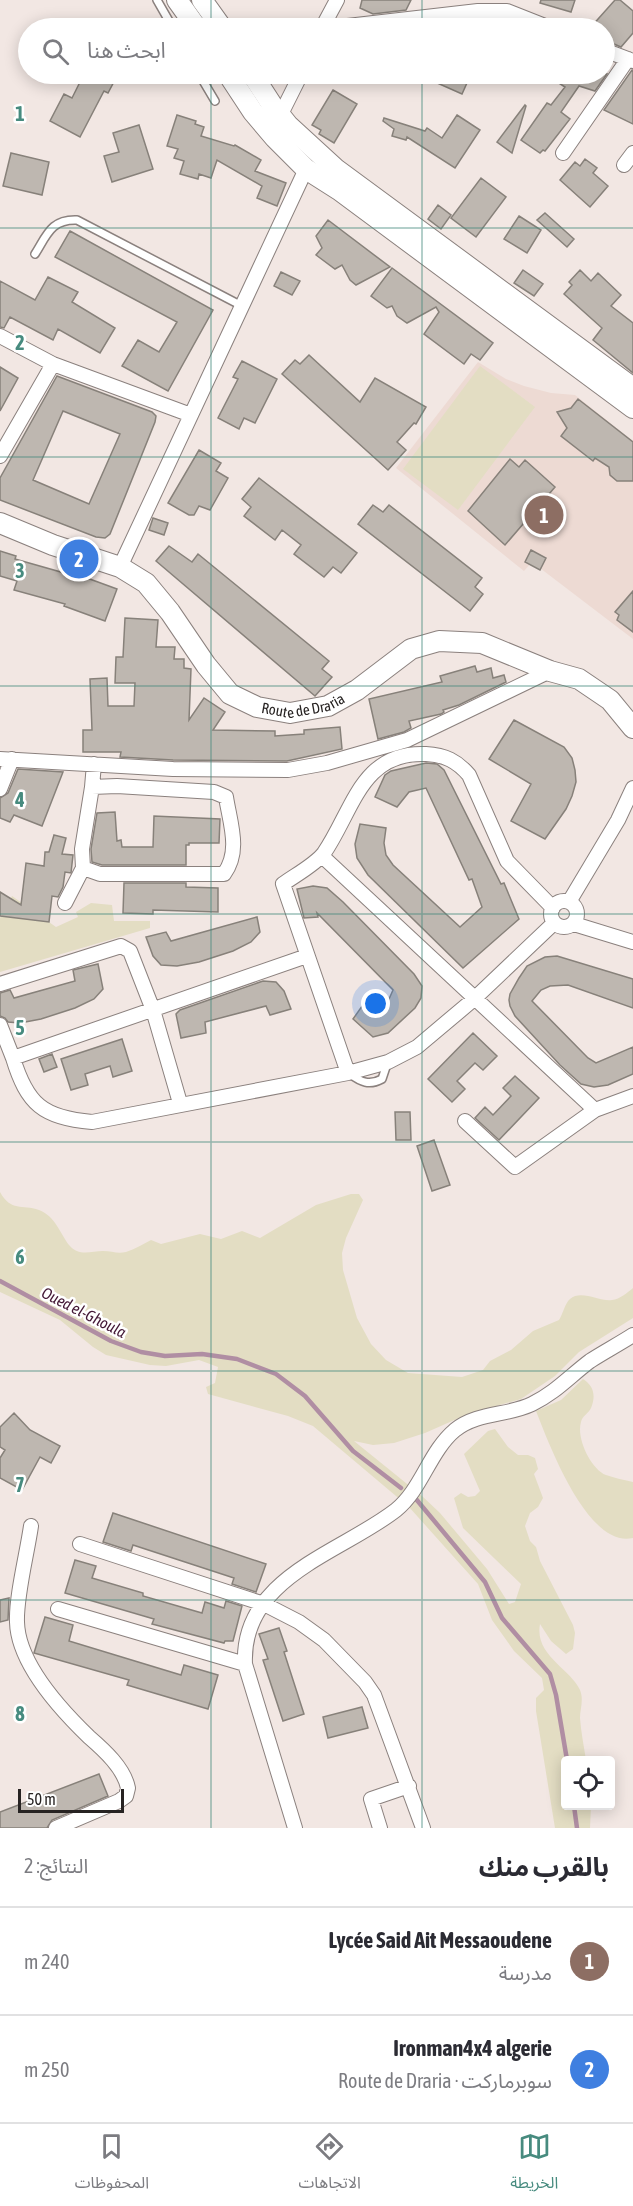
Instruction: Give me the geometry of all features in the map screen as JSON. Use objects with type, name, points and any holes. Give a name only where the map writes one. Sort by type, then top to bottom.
[{"type":"main road","points":[[177,0],[190,18]]},
{"type":"main road","points":[[202,0],[215,18]]},
{"type":"main road","points":[[235,84],[253,112],[306,169],[339,190],[633,408]]},
{"type":"main road","points":[[259,84],[280,116],[309,146],[336,169],[633,388]]},
{"type":"main road","name":"Route de Draria","points":[[0,523],[53,545],[120,567],[146,583],[230,694],[257,707],[290,713],[328,706],[357,690],[411,649],[439,641],[482,643],[579,679],[610,700],[633,728]]},
{"type":"street","points":[[327,18],[337,0]]},
{"type":"street","points":[[417,18],[497,11],[523,18]]},
{"type":"street","points":[[615,54],[631,60],[615,82]]},
{"type":"street","points":[[280,116],[296,84]]},
{"type":"street","points":[[563,153],[613,84]]},
{"type":"street","points":[[624,165],[633,153]]},
{"type":"street","points":[[120,567],[306,169]]},
{"type":"street","points":[[0,336],[53,364],[191,415]]},
{"type":"street","points":[[0,456],[53,364]]},
{"type":"street","points":[[0,789],[6,759],[174,769],[288,770],[327,763],[407,740],[550,670]]},
{"type":"street","points":[[348,1073],[283,884],[322,856],[356,795],[381,764],[408,754],[446,756],[460,765],[470,775],[507,861],[553,908]]},
{"type":"street","points":[[65,903],[83,868],[82,849],[94,764]]},
{"type":"street","points":[[83,868],[100,874],[224,874],[230,866],[234,850],[226,798],[214,792],[117,786],[92,787]]},
{"type":"street","points":[[569,902],[618,820],[633,788]]},
{"type":"street","points":[[322,856],[595,1110]]},
{"type":"street","points":[[560,902],[569,902],[577,912],[574,924],[566,928],[554,923],[551,916],[553,908],[560,902]]},
{"type":"street","points":[[0,1025],[21,1084],[31,1098],[45,1110],[67,1120],[92,1122],[180,1103],[348,1073],[388,1062],[417,1047],[474,999],[554,923]]},
{"type":"street","points":[[574,924],[633,942]]},
{"type":"street","points":[[0,984],[121,946],[130,951],[153,1010],[180,1103]]},
{"type":"street","points":[[13,1058],[307,956]]},
{"type":"street","points":[[465,1121],[515,1167],[595,1110],[633,1096]]},
{"type":"street","points":[[295,1828],[245,1664],[244,1649],[247,1635],[264,1604],[282,1582],[303,1566],[397,1509],[419,1483],[438,1448],[456,1430],[476,1418],[530,1406],[555,1392],[590,1361],[633,1335]]},
{"type":"street","points":[[31,1526],[16,1621],[19,1640],[26,1656],[54,1701],[113,1761],[128,1788],[126,1796],[119,1801],[56,1828]]},
{"type":"street","points":[[81,1544],[264,1604],[299,1622],[324,1640],[365,1682],[374,1695],[423,1828]]},
{"type":"street","points":[[58,1609],[245,1664]]},
{"type":"street","points":[[380,1828],[371,1799],[409,1786]]},
{"type":"lane","points":[[157,0],[167,18]]},
{"type":"lane","points":[[206,84],[215,101]]},
{"type":"lane","points":[[35,254],[53,225],[65,219],[77,220],[242,306]]},
{"type":"shaded area","points":[[478,362],[506,379],[524,386],[551,393],[575,395],[633,441],[633,639],[532,562],[524,571],[396,468]]},
{"type":"shaded area","points":[[480,366],[535,407],[458,510],[403,469]]},
{"type":"shaded area","points":[[12,896],[56,927],[78,917],[76,912],[91,903],[112,905],[114,921],[150,921],[150,928],[0,972],[0,918]]},
{"type":"shaded area","points":[[0,1192],[13,1205],[33,1208],[49,1216],[73,1249],[85,1252],[117,1253],[126,1252],[151,1240],[161,1244],[200,1234],[221,1239],[242,1231],[260,1238],[316,1205],[351,1194],[359,1194],[363,1200],[346,1238],[342,1253],[343,1270],[357,1318],[371,1344],[386,1360],[408,1373],[462,1377],[483,1370],[490,1361],[511,1350],[533,1331],[559,1320],[567,1303],[574,1296],[585,1295],[612,1300],[621,1297],[633,1288],[633,1318],[579,1352],[555,1376],[521,1399],[468,1414],[425,1433],[394,1443],[373,1445],[354,1441],[440,1513],[487,1569],[509,1604],[515,1602],[521,1584],[463,1528],[454,1498],[461,1493],[468,1497],[475,1496],[480,1491],[464,1454],[488,1431],[495,1429],[508,1447],[518,1455],[535,1458],[538,1469],[534,1474],[543,1498],[538,1507],[530,1513],[525,1526],[530,1541],[536,1547],[540,1561],[573,1625],[575,1633],[573,1649],[566,1654],[551,1641],[540,1624],[540,1635],[542,1644],[548,1653],[575,1682],[580,1690],[582,1701],[580,1718],[585,1756],[561,1756],[561,1810],[591,1810],[590,1828],[555,1828],[536,1711],[536,1698],[544,1690],[542,1678],[514,1651],[492,1620],[478,1584],[409,1507],[313,1426],[288,1416],[208,1394],[206,1387],[215,1383],[218,1367],[199,1360],[166,1366],[150,1365],[106,1355],[60,1320],[0,1292]]},
{"type":"shaded area","points":[[583,1379],[590,1385],[594,1395],[591,1408],[581,1422],[583,1444],[590,1460],[600,1472],[633,1482],[633,1538],[616,1537],[601,1527],[586,1511],[572,1491],[561,1469],[536,1411],[561,1400]]},
{"type":"building","points":[[362,0],[411,0],[406,10],[373,14],[360,8]]},
{"type":"building","points":[[541,0],[575,0],[571,12],[540,3]]},
{"type":"building","points":[[615,0],[620,0],[633,11],[633,33],[621,47],[615,44],[615,18],[599,18]]},
{"type":"building","points":[[633,70],[633,124],[604,110]]},
{"type":"building","points":[[79,84],[113,84],[108,93],[104,91],[80,137],[50,121],[64,94],[72,98]]},
{"type":"building","points":[[440,84],[466,84],[462,94]]},
{"type":"building","points":[[560,84],[600,84],[595,91],[579,86],[561,112],[570,119],[545,151],[540,153],[521,140],[547,103],[551,105],[565,87]]},
{"type":"building","points":[[333,90],[357,104],[334,143],[319,134],[321,130],[312,125]]},
{"type":"building","points":[[526,106],[512,153],[497,142]]},
{"type":"building","points":[[177,115],[196,121],[195,124],[204,127],[201,136],[235,145],[261,160],[255,171],[286,183],[277,206],[257,198],[262,186],[217,160],[211,178],[199,174],[198,179],[180,174],[184,161],[174,158],[178,149],[167,146]]},
{"type":"building","points":[[457,115],[480,130],[455,168],[407,137],[406,140],[392,136],[394,129],[383,121],[384,118],[425,131],[427,128],[442,138]]},
{"type":"building","points":[[139,125],[153,169],[112,182],[104,156],[119,152],[113,133]]},
{"type":"building","points":[[11,153],[49,162],[42,195],[3,186]]},
{"type":"building","points":[[585,159],[597,168],[593,173],[608,186],[590,207],[560,180],[575,162],[580,166]]},
{"type":"building","points":[[481,178],[506,197],[476,237],[451,218]]},
{"type":"building","points":[[438,205],[451,215],[441,229],[428,219]]},
{"type":"building","points":[[545,213],[574,239],[567,247],[537,220]]},
{"type":"building","points":[[519,216],[541,230],[527,253],[504,239]]},
{"type":"building","points":[[328,220],[390,267],[356,285],[350,280],[342,265],[335,269],[316,255],[322,248],[316,236]]},
{"type":"building","points":[[70,231],[213,310],[168,391],[122,366],[138,340],[159,352],[177,322],[55,257]]},
{"type":"building","points":[[392,268],[493,343],[480,360],[471,354],[464,364],[424,334],[439,312],[436,307],[407,323],[397,316],[392,306],[387,308],[371,296]]},
{"type":"building","points":[[523,270],[543,284],[534,296],[514,283]]},
{"type":"building","points":[[580,270],[591,281],[598,273],[621,295],[611,306],[633,323],[633,373],[593,340],[602,328],[564,294],[572,285],[569,282]]},
{"type":"building","points":[[281,272],[300,281],[292,295],[274,286]]},
{"type":"building","points":[[48,277],[78,292],[72,302],[115,328],[100,353],[58,329],[53,340],[10,317],[4,328],[0,327],[0,281],[35,300]]},
{"type":"building","points":[[309,355],[360,402],[375,378],[426,407],[416,424],[414,423],[397,442],[406,450],[388,470],[282,374],[295,360],[300,364]]},
{"type":"building","points":[[242,361],[277,379],[255,423],[244,418],[239,429],[218,418],[238,379],[233,377]]},
{"type":"building","points":[[0,367],[18,378],[0,411]]},
{"type":"building","points":[[57,376],[152,412],[156,416],[110,534],[105,538],[96,537],[0,500],[0,478]],"holes":[[[63,411],[120,434],[89,504],[33,480]]]},
{"type":"building","points":[[578,399],[633,442],[633,481],[617,481],[610,475],[609,467],[595,458],[593,461],[561,436],[567,428],[557,412],[571,408]]},
{"type":"building","points":[[199,450],[221,463],[216,471],[228,478],[210,510],[199,506],[194,515],[189,515],[168,503]]},
{"type":"building","points":[[510,459],[519,467],[525,460],[555,487],[505,545],[468,511]]},
{"type":"building","points":[[259,478],[357,553],[341,573],[333,567],[324,577],[294,554],[301,545],[282,530],[275,540],[244,516],[251,507],[242,499]]},
{"type":"building","points":[[373,505],[383,512],[389,505],[482,578],[475,587],[483,594],[470,611],[358,524]]},
{"type":"building","points":[[153,518],[168,523],[164,535],[149,530]]},
{"type":"building","points":[[169,546],[192,562],[198,554],[329,661],[322,669],[332,677],[315,696],[156,561]]},
{"type":"building","points":[[531,550],[546,558],[540,570],[525,562]]},
{"type":"building","points":[[0,551],[16,556],[15,559],[75,576],[76,574],[117,589],[105,621],[64,606],[65,604],[14,590],[17,581],[0,576]]},
{"type":"building","points":[[633,591],[633,632],[617,620],[619,615],[615,612]]},
{"type":"building","points":[[125,618],[158,620],[156,647],[175,647],[174,659],[184,659],[184,668],[191,669],[189,720],[204,698],[225,712],[213,730],[275,731],[275,736],[304,734],[304,730],[340,727],[342,749],[287,761],[173,760],[120,757],[121,752],[83,752],[83,730],[92,730],[90,679],[107,678],[108,706],[134,706],[135,683],[115,683],[116,657],[123,657]]},
{"type":"building","points":[[475,666],[477,672],[491,668],[493,678],[504,675],[506,682],[459,705],[443,710],[441,714],[409,721],[411,728],[404,732],[378,739],[369,699],[442,682],[440,676]]},
{"type":"building","points":[[514,720],[564,747],[572,758],[576,782],[572,796],[566,809],[545,839],[511,821],[531,784],[489,759]]},
{"type":"building","points":[[426,763],[437,764],[444,770],[501,884],[504,883],[519,919],[463,968],[368,875],[357,858],[355,844],[360,824],[386,828],[384,843],[386,855],[393,865],[460,927],[482,907],[472,879],[469,880],[426,788],[409,792],[397,807],[375,797],[385,775],[391,771]]},
{"type":"building","points":[[18,769],[63,772],[42,826],[14,815],[10,822],[0,818],[0,798],[8,793]]},
{"type":"building","points":[[115,812],[117,841],[121,840],[122,847],[153,847],[154,816],[220,819],[219,843],[189,843],[186,845],[186,865],[102,865],[92,862],[91,849],[97,813]]},
{"type":"building","points":[[54,835],[66,838],[62,854],[73,855],[71,873],[65,872],[63,887],[58,897],[52,896],[49,922],[0,916],[0,892],[21,905],[26,863],[44,866],[45,852],[49,852]]},
{"type":"building","points":[[124,883],[186,883],[186,887],[218,888],[218,912],[153,910],[153,914],[123,913]]},
{"type":"building","points":[[313,886],[327,888],[343,902],[414,974],[422,986],[421,998],[415,1008],[388,1033],[373,1037],[353,1019],[365,1002],[378,1008],[389,999],[393,990],[317,913],[318,917],[304,918],[297,889]]},
{"type":"building","points":[[257,917],[260,932],[251,942],[233,951],[199,962],[177,966],[161,965],[153,956],[146,937],[166,932],[171,941]]},
{"type":"building","points":[[557,956],[633,979],[633,1008],[568,985],[550,986],[541,990],[532,1001],[588,1058],[596,1063],[633,1047],[633,1074],[608,1085],[594,1087],[581,1084],[560,1065],[515,1016],[510,1006],[510,994],[527,966],[545,957]]},
{"type":"building","points":[[98,964],[103,989],[94,999],[75,1008],[20,1023],[8,1022],[0,1016],[0,993],[10,990],[14,998],[75,981],[73,970]]},
{"type":"building","points":[[263,981],[276,982],[284,991],[291,1009],[270,1015],[266,1006],[205,1022],[206,1033],[181,1038],[176,1014],[180,1010]]},
{"type":"building","points":[[473,1033],[497,1056],[483,1070],[475,1063],[457,1081],[465,1089],[452,1102],[428,1079]]},
{"type":"building","points":[[122,1039],[132,1071],[113,1077],[110,1066],[85,1074],[88,1085],[71,1090],[61,1059]]},
{"type":"building","points":[[52,1054],[57,1067],[44,1072],[39,1059]]},
{"type":"building","points":[[515,1076],[539,1098],[499,1140],[475,1118],[485,1107],[493,1115],[511,1096],[503,1088]]},
{"type":"building","points":[[395,1112],[410,1112],[411,1140],[396,1140]]},
{"type":"building","points":[[434,1140],[450,1185],[432,1191],[417,1146]]},
{"type":"building","points":[[14,1413],[30,1430],[60,1446],[51,1463],[40,1457],[22,1490],[0,1478],[0,1458],[5,1450],[0,1447],[0,1427]]},
{"type":"building","points":[[113,1513],[266,1564],[256,1592],[232,1584],[234,1578],[133,1545],[131,1551],[103,1542]]},
{"type":"building","points":[[75,1560],[96,1566],[92,1578],[202,1613],[205,1602],[224,1608],[226,1601],[242,1606],[233,1641],[224,1643],[152,1624],[154,1619],[65,1593]]},
{"type":"building","points":[[9,1598],[8,1620],[0,1622],[0,1600]]},
{"type":"building","points":[[45,1617],[73,1625],[69,1641],[181,1675],[184,1665],[218,1675],[208,1709],[127,1685],[129,1680],[34,1653]]},
{"type":"building","points":[[279,1628],[287,1651],[284,1652],[304,1714],[283,1721],[263,1660],[268,1659],[259,1634]]},
{"type":"building","points":[[362,1707],[368,1728],[328,1738],[323,1717]]},
{"type":"building","points":[[99,1774],[108,1796],[52,1820],[47,1828],[0,1828],[0,1812]]},
{"type":"waterway","name":"Oued el-Ghoula","points":[[0,1281],[111,1341],[141,1352],[165,1356],[202,1354],[237,1359],[276,1374],[305,1396],[353,1451],[401,1488]]},
{"type":"waterway","name":"Oued el-Ghoula","points":[[416,1499],[485,1582],[502,1618],[550,1674],[566,1756]]},
{"type":"waterway","name":"Oued el-Ghoula","points":[[575,1810],[577,1828]]},
{"type":"place","name":"Lycée Said Ait Messaoudene","points":[[544,515]]},
{"type":"place","name":"Ironman4x4 algerie","points":[[79,559]]}]
